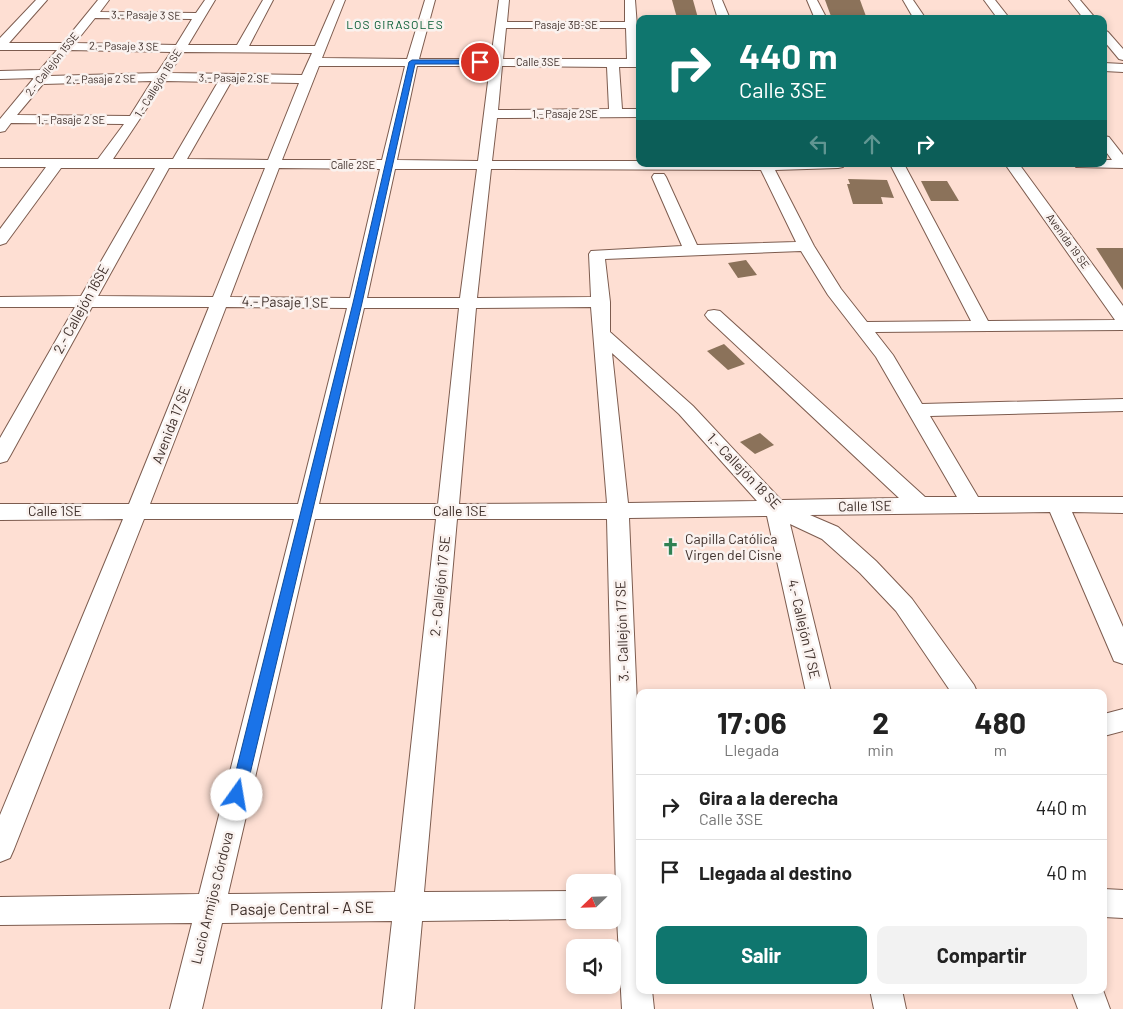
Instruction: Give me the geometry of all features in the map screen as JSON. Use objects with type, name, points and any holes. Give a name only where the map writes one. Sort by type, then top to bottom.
[{"type":"street","points":[[0,46],[42,0]]},
{"type":"street","name":"2.- Callejón 15SE","points":[[4,124],[104,0]]},
{"type":"street","name":"1.- Callejón 16 SE","points":[[102,164],[134,120],[210,0]]},
{"type":"street","points":[[241,49],[268,0]]},
{"type":"street","name":"Avenida 17 SE","points":[[0,849],[137,511],[273,164],[340,0]]},
{"type":"street","name":"Lucio Armijos Córdova","points":[[186,1009],[357,303],[412,62],[430,0]]},
{"type":"street","name":"2.- Callejón 17 SE","points":[[398,1009],[468,304],[504,0]]},
{"type":"street","points":[[630,0],[631,25],[636,57]]},
{"type":"street","points":[[717,0],[723,15]]},
{"type":"street","points":[[812,0],[819,15]]},
{"type":"street","points":[[908,0],[917,15]]},
{"type":"street","points":[[989,0],[1001,15]]},
{"type":"street","points":[[1074,0],[1087,15]]},
{"type":"street","name":"3.- Pasaje 3 SE","points":[[92,15],[201,16]]},
{"type":"street","name":"Pasaje 3B-SE","points":[[501,24],[631,25]]},
{"type":"street","points":[[1107,37],[1123,56]]},
{"type":"street","name":"2.- Pasaje 3 SE","points":[[0,46],[241,49]]},
{"type":"street","name":"Calle 3SE","points":[[241,49],[314,64],[412,62],[636,63]]},
{"type":"street","points":[[613,63],[616,114]]},
{"type":"street","name":"3.- Pasaje 2.SE","points":[[161,77],[226,78],[314,64]]},
{"type":"street","points":[[1107,68],[1123,68]]},
{"type":"street","name":"2.- Pasaje 2 SE","points":[[0,74],[42,77],[161,77]]},
{"type":"street","name":"2.- Callejón 16SE","points":[[0,456],[85,301],[226,78]]},
{"type":"street","name":"1.- Pasaje 2SE","points":[[491,114],[636,113]]},
{"type":"street","name":"1.- Pasaje 2 SE","points":[[4,124],[134,120]]},
{"type":"street","points":[[1107,144],[1123,164]]},
{"type":"street","name":"Calle 2SE","points":[[0,163],[484,164],[654,169],[710,167]]},
{"type":"street","points":[[0,240],[56,164]]},
{"type":"street","points":[[1107,164],[1123,164]]},
{"type":"street","points":[[766,167],[806,246],[834,291],[884,355],[972,504]]},
{"type":"street","points":[[899,167],[982,326]]},
{"type":"street","name":"Avenida 19 SE","points":[[1014,167],[1123,318]]},
{"type":"street","points":[[654,169],[692,251],[806,246]]},
{"type":"street","name":"3.- Callejón 17 SE","points":[[636,988],[628,905],[618,510],[602,334],[597,254],[692,251]]},
{"type":"street","name":"4.- Pasaje 1 SE","points":[[0,302],[219,300],[468,304],[601,302]]},
{"type":"street","points":[[714,315],[920,505]]},
{"type":"street","points":[[862,327],[1123,324]]},
{"type":"street","name":"1.- Callejón 18 SE","points":[[602,334],[686,410],[776,508],[830,533],[868,567],[904,605],[963,689]]},
{"type":"street","points":[[917,410],[1123,405]]},
{"type":"street","name":"Calle 1SE","points":[[0,512],[618,510],[972,504],[1123,505]]},
{"type":"street","points":[[1058,505],[1123,654]]},
{"type":"street","name":"4.- Callejón 17 SE","points":[[776,508],[817,689]]},
{"type":"street","points":[[1107,724],[1123,720]]},
{"type":"street","points":[[1107,903],[1123,904]]},
{"type":"street","name":"Pasaje Central - A SE","points":[[0,911],[566,905]]},
{"type":"street","name":"3.- Callejón 17 SE","points":[[637,994],[638,1009]]},
{"type":"street","points":[[887,994],[890,1009]]},
{"type":"street","points":[[1088,994],[1094,1009]]},
{"type":"building","points":[[672,0],[693,0],[697,15],[676,15]]},
{"type":"building","points":[[825,0],[860,0],[866,15],[831,15]]},
{"type":"building","points":[[848,179],[887,180],[894,198],[881,197],[883,204],[853,204],[847,184],[850,184]]},
{"type":"building","points":[[921,181],[947,181],[959,201],[931,201]]},
{"type":"building","points":[[1096,248],[1123,248],[1123,290]]},
{"type":"building","points":[[746,260],[757,275],[738,278],[728,263]]},
{"type":"building","points":[[724,344],[745,364],[728,370],[707,351]]},
{"type":"building","points":[[760,433],[774,445],[755,454],[740,442]]},
{"type":"place","name":"Capilla Católica Virgen del Cisne","points":[[671,547]]},
{"type":"district","name":"LOS GIRASOLES","points":[[395,25]]},
{"type":"route","points":[[237,795],[357,303],[412,62],[480,62]]}]
